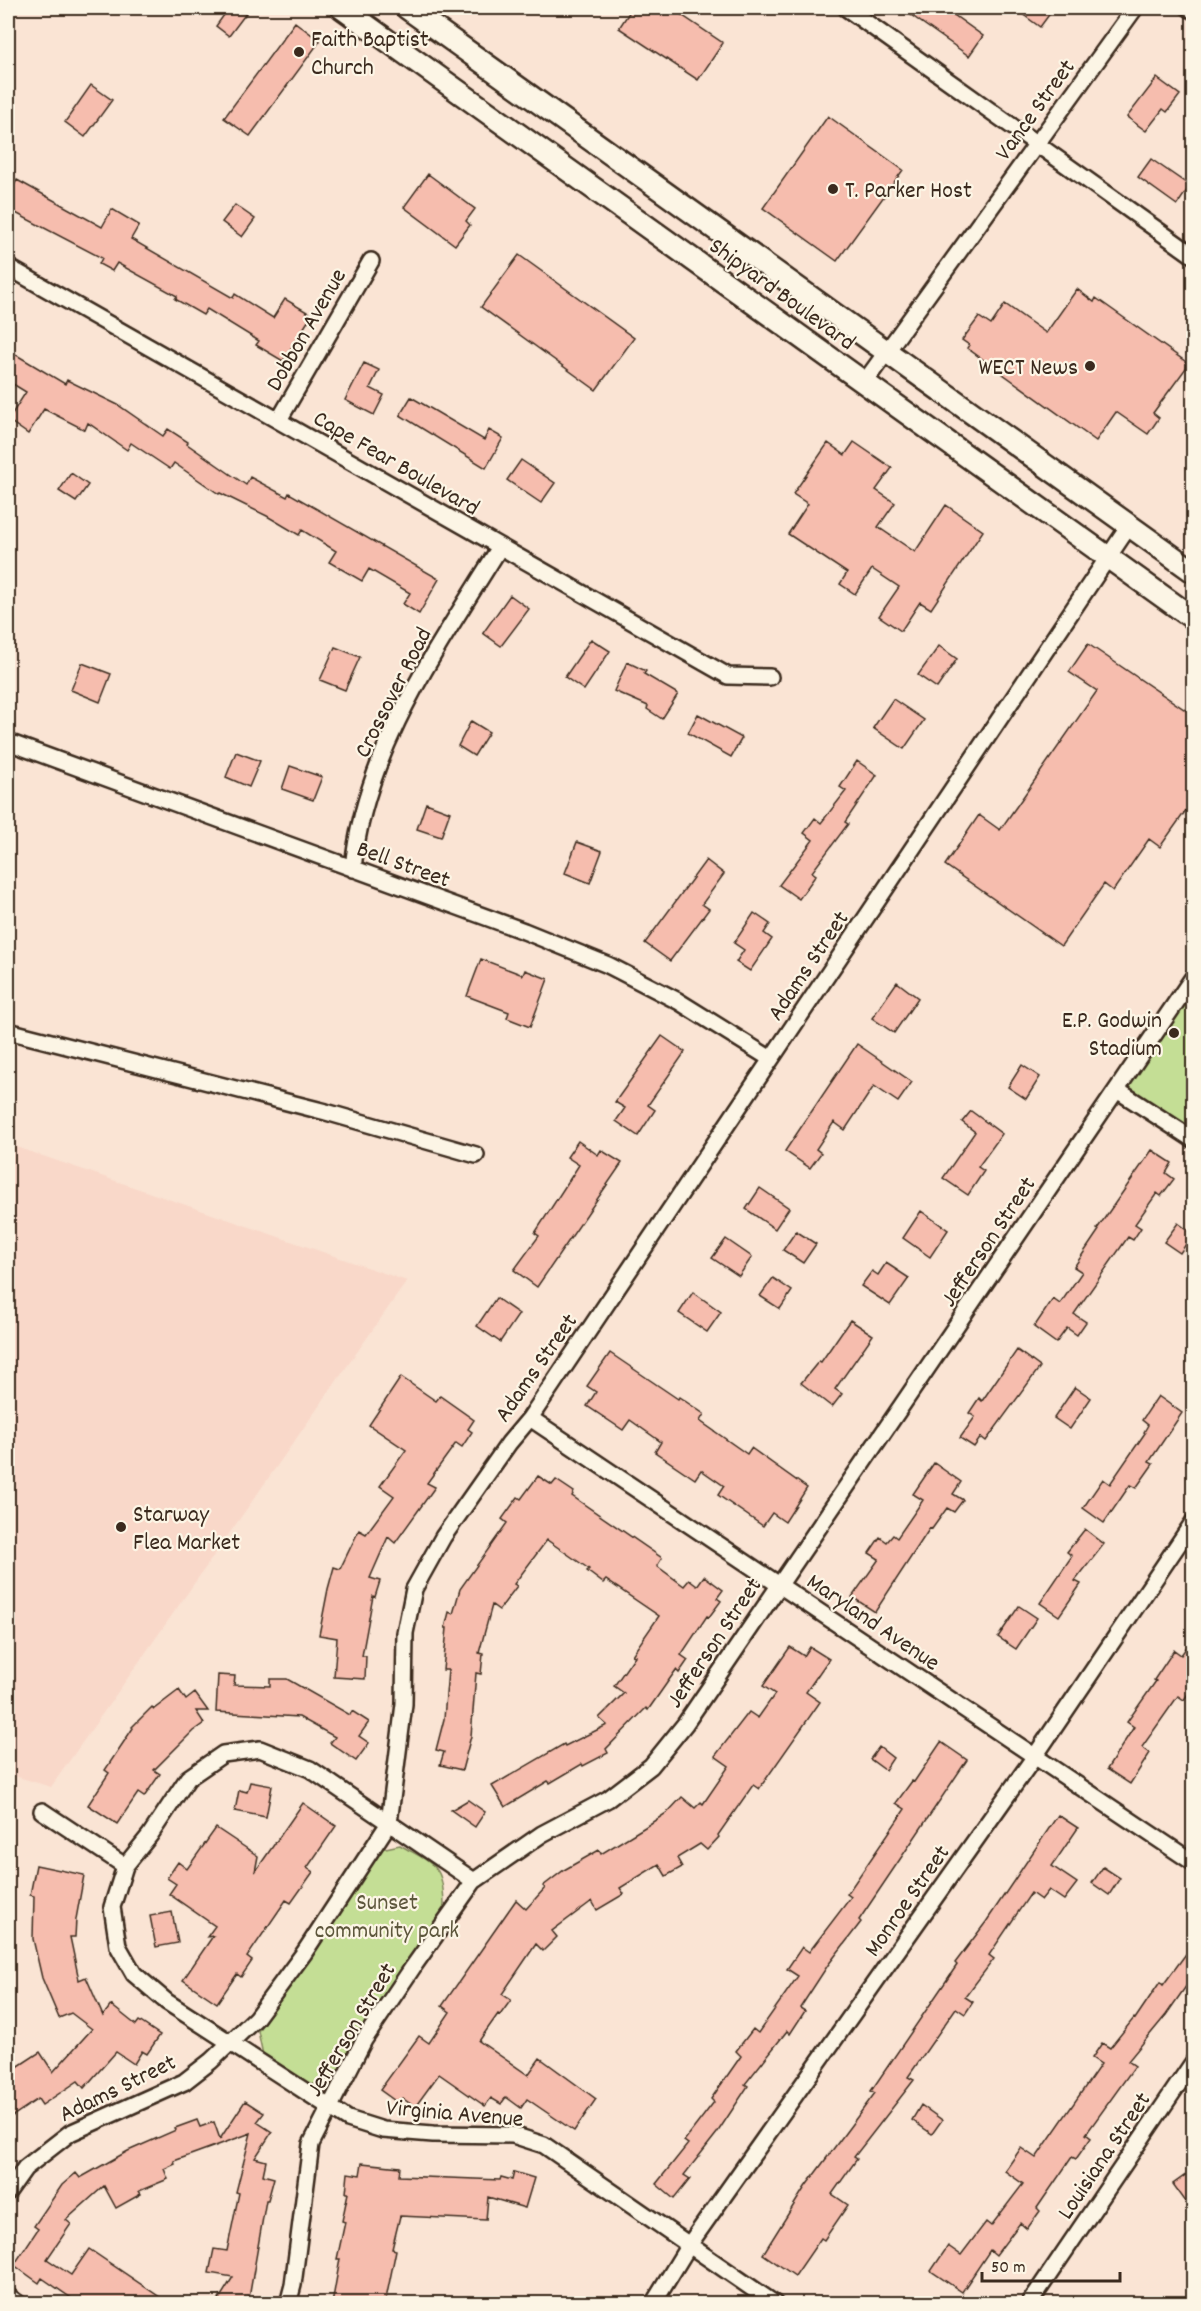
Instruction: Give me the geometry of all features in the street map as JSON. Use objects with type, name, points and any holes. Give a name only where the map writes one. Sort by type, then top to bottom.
[{"type":"main road","name":"Shipyard Boulevard","points":[[342,8],[1194,619]]},
{"type":"main road","name":"Shipyard Boulevard","points":[[407,8],[1194,572]]},
{"type":"street","points":[[846,8],[1036,146],[1194,256]]},
{"type":"street","name":"Vance Street","points":[[864,383],[1135,8]]},
{"type":"street","points":[[1189,8],[1194,11]]},
{"type":"street","name":"Dobbon Avenue","points":[[279,420],[371,261]]},
{"type":"street","name":"Cape Fear Boulevard","points":[[8,267],[728,676],[770,677]]},
{"type":"street","name":"Adams Street","points":[[8,2192],[25,2168],[70,2133],[184,2082],[256,2018],[304,1953],[389,1823],[404,1704],[405,1633],[414,1589],[443,1537],[509,1443],[530,1418],[1129,525]]},
{"type":"street","name":"Crossover Road","points":[[353,869],[355,843],[380,760],[406,705],[442,641],[500,547]]},
{"type":"street","name":"Bell Street","points":[[8,741],[524,931],[608,965],[678,1001],[771,1059]]},
{"type":"street","name":"Jefferson Street","points":[[288,2304],[293,2285],[311,2144],[328,2106],[364,2040],[474,1881],[542,1834],[608,1799],[651,1766],[686,1724],[1194,976]]},
{"type":"street","points":[[8,1031],[326,1112],[476,1155]]},
{"type":"street","points":[[1117,1089],[1194,1140]]},
{"type":"street","name":"Maryland Avenue","points":[[530,1418],[1194,1863]]},
{"type":"street","name":"Monroe Street","points":[[653,2304],[689,2244],[1035,1756],[1194,1521]]},
{"type":"street","name":"Virginia Avenue","points":[[474,1881],[310,1769],[260,1749],[223,1754],[188,1778],[150,1835],[125,1866],[112,1907],[118,1946],[134,1974],[167,2002],[348,2120],[383,2130],[433,2134],[513,2135],[544,2145],[775,2304]]},
{"type":"street","points":[[42,1811],[125,1866]]},
{"type":"street","name":"Louisiana Street","points":[[1029,2304],[1194,2061]]},
{"type":"street","points":[[8,2296],[19,2304]]},
{"type":"shaded area","name":"Starway Flea Market","points":[[8,1144],[407,1281],[51,1787],[8,1774]]},
{"type":"green space","name":"E.P. Godwin Stadium","points":[[1193,976],[1193,1141],[1117,1089]]},
{"type":"green space","name":"Sunset community park","points":[[400,1845],[436,1868],[442,1883],[444,1909],[333,2078],[305,2087],[264,2060],[258,2031],[376,1850]]},
{"type":"building","points":[[229,8],[250,8],[229,36],[216,26]]},
{"type":"building","points":[[632,8],[671,8],[723,43],[698,80],[619,28]]},
{"type":"building","points":[[901,8],[944,8],[983,36],[969,56]]},
{"type":"building","points":[[1014,8],[1054,8],[1040,27]]},
{"type":"building","points":[[295,22],[320,41],[250,136],[224,118]]},
{"type":"building","points":[[1157,78],[1180,95],[1167,112],[1163,109],[1146,131],[1127,117]]},
{"type":"building","points":[[91,85],[112,100],[85,137],[65,122]]},
{"type":"building","name":"T. Parker Host","points":[[828,116],[903,170],[837,261],[763,208]]},
{"type":"building","points":[[1151,159],[1190,186],[1177,205],[1138,177]]},
{"type":"building","points":[[428,174],[475,209],[466,221],[470,225],[455,245],[404,207]]},
{"type":"building","points":[[17,180],[102,227],[112,209],[139,225],[131,239],[233,298],[235,294],[273,318],[285,299],[312,315],[283,361],[256,345],[259,341],[207,309],[203,315],[175,299],[177,296],[117,263],[112,271],[99,264],[102,258],[8,209],[8,196]]},
{"type":"building","points":[[235,205],[255,219],[242,237],[222,222]]},
{"type":"building","points":[[519,255],[634,338],[596,390],[481,307]]},
{"type":"building","name":"WECT News","points":[[1077,289],[1094,302],[1096,298],[1189,364],[1153,413],[1159,418],[1148,434],[1116,412],[1096,441],[967,348],[969,345],[962,340],[979,317],[991,325],[1005,304],[1046,333]]},
{"type":"building","points":[[8,350],[65,384],[67,380],[118,405],[163,436],[168,429],[246,485],[250,477],[287,497],[289,493],[439,579],[419,614],[403,604],[410,593],[369,569],[362,581],[329,562],[336,551],[302,530],[299,535],[267,516],[219,494],[174,463],[170,469],[131,443],[127,450],[88,423],[85,430],[44,409],[28,434],[8,420],[26,392],[8,381]]},
{"type":"building","points":[[364,363],[379,370],[370,388],[384,395],[374,415],[345,400]]},
{"type":"building","points":[[411,397],[484,440],[489,430],[503,438],[486,468],[400,415]]},
{"type":"building","points":[[854,442],[892,468],[876,490],[895,503],[878,527],[915,552],[946,505],[983,531],[931,609],[920,602],[901,631],[879,616],[899,587],[872,569],[855,594],[840,584],[847,573],[788,534],[808,504],[793,494],[828,443],[845,455]]},
{"type":"building","points":[[521,460],[555,483],[541,503],[507,480]]},
{"type":"building","points":[[71,473],[88,485],[76,502],[59,491]]},
{"type":"building","points":[[510,595],[529,609],[501,646],[483,633]]},
{"type":"building","points":[[591,639],[610,651],[584,690],[565,677]]},
{"type":"building","points":[[1088,644],[1194,716],[1194,799],[1160,847],[1149,839],[1113,891],[1104,884],[1061,946],[945,865],[979,815],[1000,830],[1097,691],[1069,672]]},
{"type":"building","points":[[939,646],[957,659],[937,688],[918,675]]},
{"type":"building","points":[[335,647],[360,657],[345,690],[320,680]]},
{"type":"building","points":[[627,662],[646,671],[644,674],[678,694],[662,719],[647,709],[648,706],[614,691]]},
{"type":"building","points":[[82,663],[111,674],[100,702],[71,690]]},
{"type":"building","points":[[893,699],[924,720],[904,749],[873,728]]},
{"type":"building","points":[[698,714],[742,738],[731,757],[688,733]]},
{"type":"building","points":[[471,721],[489,732],[474,756],[458,746]]},
{"type":"building","points":[[236,752],[260,761],[249,787],[226,777]]},
{"type":"building","points":[[857,761],[877,775],[845,822],[848,824],[812,872],[816,875],[799,899],[779,885],[813,840],[804,833],[815,818],[821,823],[846,791],[840,787]]},
{"type":"building","points":[[290,766],[322,777],[313,800],[282,789]]},
{"type":"building","points":[[426,803],[450,812],[441,837],[417,829]]},
{"type":"building","points":[[577,842],[602,851],[590,883],[565,873]]},
{"type":"building","points":[[706,860],[724,874],[702,904],[709,909],[670,961],[645,943]]},
{"type":"building","points":[[754,913],[770,924],[764,933],[772,939],[750,971],[736,962],[744,950],[734,943]]},
{"type":"building","points":[[481,959],[523,975],[525,970],[548,979],[530,1027],[507,1018],[509,1012],[467,996]]},
{"type":"building","points":[[897,982],[918,998],[894,1033],[872,1018]]},
{"type":"building","points":[[662,1036],[685,1052],[648,1105],[655,1110],[638,1136],[616,1121],[625,1108],[615,1102]]},
{"type":"building","points":[[857,1044],[912,1082],[898,1102],[874,1086],[845,1130],[834,1122],[816,1149],[821,1153],[810,1168],[785,1151]]},
{"type":"building","points":[[1022,1065],[1040,1077],[1026,1099],[1008,1087]]},
{"type":"building","points":[[971,1111],[1002,1134],[978,1167],[984,1171],[968,1195],[943,1178],[975,1132],[962,1122]]},
{"type":"building","points":[[578,1141],[598,1155],[601,1150],[622,1163],[537,1287],[514,1270],[539,1236],[535,1233],[579,1165],[567,1157]]},
{"type":"building","points":[[1152,1150],[1172,1163],[1166,1173],[1174,1179],[1161,1196],[1157,1193],[1135,1224],[1141,1228],[1133,1240],[1128,1237],[1074,1314],[1086,1322],[1077,1335],[1067,1328],[1056,1343],[1034,1327],[1053,1299],[1060,1304],[1082,1272],[1074,1267],[1099,1230],[1097,1229]]},
{"type":"building","points":[[760,1188],[789,1208],[775,1229],[746,1209]]},
{"type":"building","points":[[921,1211],[948,1230],[930,1257],[903,1238]]},
{"type":"building","points":[[1178,1223],[1193,1234],[1180,1253],[1164,1242]]},
{"type":"building","points":[[796,1231],[816,1244],[803,1263],[783,1250]]},
{"type":"building","points":[[726,1239],[752,1257],[739,1276],[712,1258]]},
{"type":"building","points":[[886,1263],[909,1278],[890,1305],[861,1286],[872,1271],[878,1275]]},
{"type":"building","points":[[773,1278],[792,1291],[780,1309],[760,1296]]},
{"type":"building","points":[[693,1292],[721,1312],[707,1332],[679,1313]]},
{"type":"building","points":[[496,1298],[519,1314],[500,1342],[477,1326]]},
{"type":"building","points":[[850,1320],[873,1335],[835,1389],[842,1394],[832,1407],[801,1383],[819,1361],[821,1362]]},
{"type":"building","points":[[1017,1350],[1040,1367],[986,1441],[981,1437],[974,1447],[960,1438],[975,1417],[969,1413],[979,1398],[982,1401]]},
{"type":"building","points":[[610,1353],[704,1414],[700,1421],[747,1454],[751,1448],[807,1488],[785,1522],[772,1513],[763,1526],[718,1495],[724,1486],[701,1470],[695,1479],[655,1452],[661,1442],[630,1420],[623,1430],[587,1406],[596,1392],[587,1386]]},
{"type":"building","points":[[401,1377],[436,1401],[440,1396],[474,1420],[468,1429],[472,1432],[462,1447],[456,1443],[427,1483],[435,1487],[395,1543],[388,1537],[370,1578],[380,1581],[375,1597],[373,1596],[362,1656],[366,1656],[365,1679],[334,1677],[337,1638],[319,1635],[328,1589],[334,1567],[340,1569],[359,1530],[366,1534],[394,1496],[380,1486],[406,1450],[369,1425]]},
{"type":"building","points":[[1075,1387],[1091,1398],[1070,1429],[1054,1418]]},
{"type":"building","points":[[1158,1396],[1182,1413],[1149,1462],[1153,1464],[1136,1488],[1130,1485],[1104,1523],[1083,1508],[1103,1479],[1110,1484],[1145,1433],[1148,1425],[1142,1420]]},
{"type":"building","points":[[934,1463],[961,1482],[953,1494],[963,1500],[954,1512],[947,1508],[932,1529],[930,1528],[875,1612],[852,1597],[879,1559],[869,1553],[880,1537],[887,1542],[893,1535],[897,1538],[923,1500],[913,1494]]},
{"type":"building","points":[[538,1476],[552,1485],[556,1480],[574,1492],[572,1496],[662,1558],[657,1566],[684,1586],[689,1580],[697,1586],[704,1576],[723,1590],[717,1598],[721,1601],[709,1617],[707,1616],[681,1655],[688,1660],[679,1673],[676,1670],[648,1710],[646,1708],[606,1749],[608,1753],[583,1766],[582,1764],[550,1783],[548,1781],[505,1807],[492,1786],[564,1744],[565,1746],[607,1725],[599,1718],[624,1693],[614,1686],[659,1616],[606,1580],[603,1583],[587,1571],[589,1569],[547,1540],[514,1584],[517,1586],[499,1610],[492,1605],[479,1653],[483,1654],[481,1674],[476,1673],[471,1736],[462,1770],[440,1765],[444,1752],[436,1750],[444,1719],[448,1670],[443,1670],[447,1628],[445,1628],[449,1612],[453,1614],[460,1589],[507,1523],[502,1519],[518,1497],[521,1499]]},
{"type":"building","points":[[1085,1529],[1104,1544],[1075,1581],[1081,1584],[1059,1616],[1040,1603],[1072,1556],[1067,1552]]},
{"type":"building","points":[[1019,1606],[1037,1618],[1016,1649],[998,1637]]},
{"type":"building","points":[[1194,1637],[1194,1673],[1187,1682],[1193,1686],[1184,1700],[1178,1696],[1142,1747],[1150,1753],[1130,1784],[1107,1769],[1134,1727],[1127,1722],[1156,1681],[1154,1680],[1174,1650],[1181,1655]]},
{"type":"building","points":[[790,1647],[804,1656],[810,1647],[829,1659],[806,1692],[820,1702],[759,1789],[753,1785],[718,1835],[719,1837],[707,1850],[700,1844],[677,1858],[682,1867],[666,1876],[659,1864],[620,1888],[624,1894],[597,1910],[592,1901],[552,1931],[557,1937],[543,1951],[536,1944],[502,1994],[511,2000],[479,2041],[528,2075],[540,2058],[596,2099],[574,2131],[527,2099],[521,2108],[506,2097],[501,2104],[491,2098],[485,2106],[439,2074],[415,2107],[402,2098],[398,2103],[380,2090],[419,2036],[429,2043],[450,2012],[442,2006],[516,1900],[526,1909],[545,1888],[543,1886],[564,1870],[599,1850],[601,1854],[645,1827],[668,1812],[682,1797],[695,1808],[701,1802],[703,1804],[729,1766],[715,1756],[749,1712],[758,1718],[775,1694],[763,1686]]},
{"type":"building","points":[[218,1675],[235,1676],[234,1685],[270,1686],[270,1679],[287,1679],[350,1715],[352,1711],[369,1722],[359,1736],[369,1743],[356,1761],[330,1743],[335,1737],[299,1717],[216,1712]]},
{"type":"building","points":[[179,1690],[186,1700],[195,1693],[208,1711],[196,1711],[204,1723],[154,1770],[160,1774],[144,1797],[138,1793],[117,1824],[88,1805],[109,1773],[105,1770],[132,1727],[152,1707],[154,1709]]},
{"type":"building","points":[[941,1742],[967,1760],[859,1920],[861,1922],[828,1965],[800,2008],[805,2011],[790,2034],[787,2031],[745,2084],[748,2086],[717,2133],[684,2175],[690,2179],[674,2199],[656,2184],[688,2144],[684,2141],[714,2102],[711,2099],[741,2056],[736,2051],[753,2029],[758,2033],[798,1976],[787,1969],[802,1947],[809,1952],[851,1897],[847,1894],[905,1809],[896,1803],[912,1781],[914,1782]]},
{"type":"building","points":[[879,1747],[893,1758],[885,1770],[870,1759]]},
{"type":"building","points":[[250,1782],[272,1786],[266,1817],[235,1811],[239,1790],[247,1792]]},
{"type":"building","points":[[468,1800],[485,1812],[475,1827],[451,1810]]},
{"type":"building","points":[[303,1803],[336,1826],[307,1868],[313,1872],[291,1903],[286,1900],[247,1957],[252,1961],[241,1977],[237,1974],[217,2003],[183,1980],[213,1936],[207,1937],[215,1926],[169,1894],[176,1884],[167,1878],[178,1862],[187,1869],[216,1828],[258,1856],[255,1872]]},
{"type":"building","points":[[1058,1815],[1078,1828],[1052,1866],[1077,1883],[1064,1900],[1049,1890],[1041,1900],[1031,1893],[989,1955],[994,1959],[965,1997],[973,2002],[965,2014],[956,2008],[908,2077],[914,2080],[854,2157],[857,2159],[832,2194],[848,2205],[824,2240],[821,2238],[795,2276],[763,2254],[805,2187],[875,2093],[871,2091],[957,1965],[955,1963],[986,1922]]},
{"type":"building","points":[[36,1865],[84,1875],[75,1937],[70,1937],[79,1980],[86,1977],[103,2016],[111,2005],[136,2025],[139,2021],[160,2035],[147,2054],[142,2051],[134,2064],[116,2052],[84,2088],[78,2081],[42,2105],[38,2099],[8,2119],[8,2073],[40,2052],[53,2072],[92,2029],[71,2013],[59,2018],[42,1978],[33,1939],[34,1896],[30,1895]]},
{"type":"building","points":[[1103,1867],[1120,1878],[1109,1895],[1092,1883]]},
{"type":"building","points":[[172,1912],[178,1943],[156,1947],[150,1916]]},
{"type":"building","points":[[1194,1943],[1194,1975],[1166,2015],[1128,2061],[1135,2066],[1086,2134],[1091,2138],[1076,2159],[1072,2157],[1037,2208],[1040,2211],[1027,2229],[1020,2223],[996,2255],[990,2250],[962,2292],[931,2271],[948,2246],[961,2255],[986,2222],[991,2226],[1023,2184],[1005,2171],[1021,2148],[1036,2158],[1101,2064],[1092,2058],[1102,2043],[1110,2048],[1135,2019],[1160,1982],[1163,1985]]},
{"type":"building","points":[[245,2101],[264,2113],[257,2122],[272,2132],[255,2158],[266,2161],[263,2175],[274,2178],[268,2200],[266,2200],[248,2304],[216,2304],[233,2277],[209,2273],[214,2249],[227,2251],[239,2193],[236,2192],[251,2133],[174,2161],[175,2164],[164,2169],[168,2179],[139,2191],[141,2194],[116,2208],[104,2186],[66,2220],[71,2224],[47,2259],[71,2275],[89,2249],[170,2304],[80,2304],[42,2278],[39,2283],[14,2265],[38,2229],[34,2226],[62,2185],[76,2173],[80,2178],[128,2151],[197,2120],[200,2127],[214,2122],[220,2139]]},
{"type":"building","points":[[921,2105],[942,2120],[932,2134],[912,2120]]},
{"type":"building","points":[[362,2163],[400,2167],[399,2176],[500,2180],[501,2177],[512,2180],[514,2172],[534,2178],[525,2208],[488,2197],[486,2220],[400,2216],[392,2249],[396,2250],[385,2304],[332,2304],[340,2259],[337,2259],[345,2222],[342,2221],[348,2193],[346,2193],[348,2173],[360,2175]]},
{"type":"building","points":[[1194,2169],[1194,2213],[1173,2184]]},
{"type":"place","name":"Faith Baptist Church","points":[[299,52]]},
{"type":"place","name":"T. Parker Host","points":[[833,189]]},
{"type":"place","name":"WECT News","points":[[1090,366]]},
{"type":"place","name":"E.P. Godwin Stadium","points":[[1174,1033]]},
{"type":"place","name":"Starway Flea Market","points":[[121,1527]]}]
